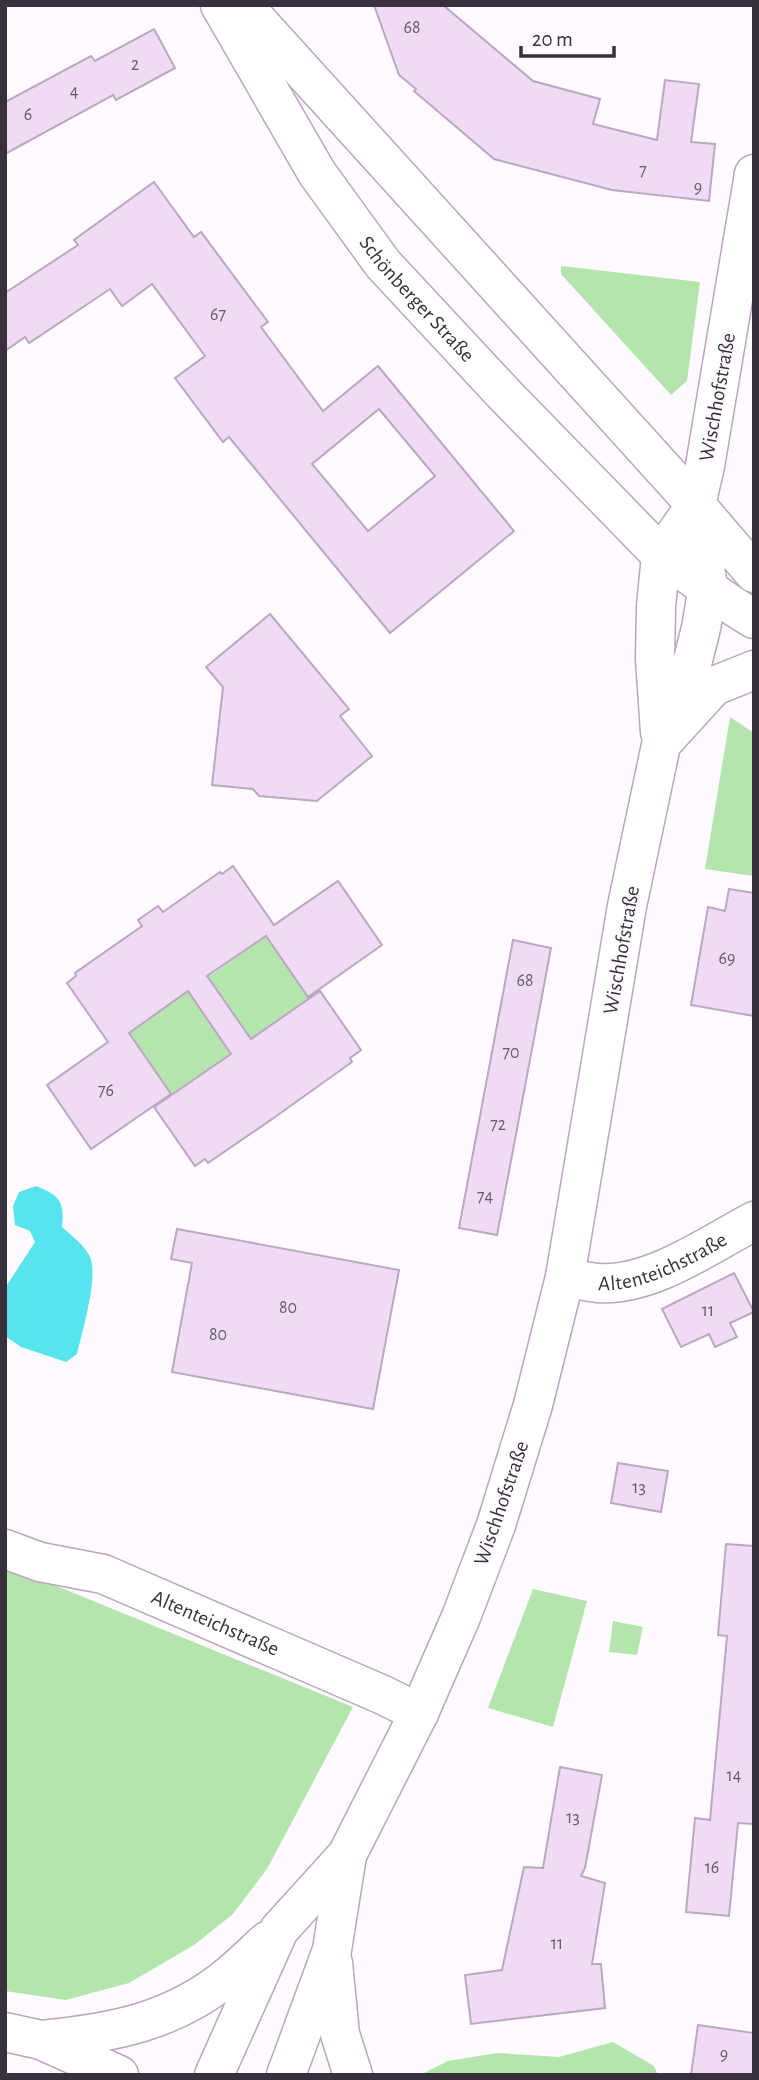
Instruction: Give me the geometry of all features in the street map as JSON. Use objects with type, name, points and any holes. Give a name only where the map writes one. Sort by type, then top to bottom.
[{"type":"main road","name":"Schönberger Straße","points":[[220,5],[317,173],[383,264],[523,415],[661,555],[754,620]]},
{"type":"main road","points":[[243,5],[696,505],[754,573]]},
{"type":"main road","name":"Wischhofstraße","points":[[346,1855],[419,1713],[461,1617],[496,1525],[533,1405],[565,1277],[627,906],[661,745],[693,660],[701,628],[708,587],[696,505],[747,258],[754,174]]},
{"type":"main road","points":[[661,745],[655,659],[661,555],[696,505]]},
{"type":"main road","points":[[661,745],[714,686],[754,670]]},
{"type":"main road","name":"Altenteichstraße","points":[[565,1277],[598,1283],[637,1279],[658,1272],[754,1221]]},
{"type":"main road","name":"Altenteichstraße","points":[[5,1549],[40,1562],[103,1574],[419,1713]]},
{"type":"main road","points":[[23,2036],[81,2036],[127,2027],[147,2022],[205,1992],[231,1974],[279,1930],[346,1855]]},
{"type":"main road","points":[[286,2075],[332,1950],[346,1855]]},
{"type":"main road","points":[[214,2075],[279,1930]]},
{"type":"main road","points":[[332,1950],[340,2034],[353,2075]]},
{"type":"main road","points":[[23,2036],[119,2075]]},
{"type":"green space","points":[[561,266],[700,282],[687,381],[671,395],[561,274]]},
{"type":"green space","points":[[730,717],[754,733],[754,876],[705,869]]},
{"type":"green space","points":[[266,936],[309,998],[251,1039],[247,1034],[231,1054],[172,1095],[129,1033]]},
{"type":"green space","points":[[5,1565],[353,1707],[267,1869],[233,1914],[194,1945],[129,1983],[66,2000],[5,1991]]},
{"type":"green space","points":[[533,1589],[587,1601],[553,1727],[488,1708]]},
{"type":"green space","points":[[613,1621],[643,1627],[637,1655],[609,1652]]},
{"type":"green space","points":[[613,2042],[654,2066],[658,2075],[420,2075],[448,2061],[497,2053],[559,2057]]},
{"type":"water","points":[[36,1186],[59,1200],[62,1227],[84,1247],[92,1264],[89,1303],[77,1354],[66,1362],[21,1347],[5,1336],[5,1288],[35,1242],[30,1231],[15,1225],[13,1206],[19,1192]]},
{"type":"building","points":[[374,5],[443,5],[533,81],[600,99],[593,124],[657,140],[665,80],[699,84],[691,142],[715,144],[709,201],[612,190],[494,159],[399,75]]},
{"type":"building","points":[[154,29],[175,68],[116,100],[113,95],[5,154],[5,102],[91,56],[95,61]]},
{"type":"building","points":[[154,182],[194,237],[201,232],[268,322],[261,327],[323,411],[378,366],[514,531],[390,633],[229,437],[223,442],[175,378],[205,356],[152,284],[122,306],[110,289],[29,343],[25,337],[5,351],[5,293],[78,245],[74,240]],"holes":[[[379,409],[435,476],[368,531],[312,464]]]},
{"type":"building","points":[[270,614],[349,709],[340,716],[372,756],[317,801],[259,796],[253,789],[212,785],[223,687],[206,667]]},
{"type":"building","points":[[233,866],[274,925],[338,881],[382,945],[308,997],[266,936],[207,976],[251,1039],[320,991],[361,1050],[350,1058],[352,1062],[275,1117],[208,1163],[205,1159],[195,1166],[154,1107],[231,1054],[188,991],[129,1033],[171,1094],[91,1149],[47,1085],[108,1042],[67,983],[76,976],[75,973],[142,926],[138,920],[158,906],[163,912],[220,872],[222,874]]},
{"type":"building","points":[[729,889],[754,893],[754,1016],[691,1005],[708,907],[725,911]]},
{"type":"building","points":[[513,940],[551,948],[497,1235],[459,1228]]},
{"type":"building","points":[[177,1229],[399,1270],[373,1409],[172,1372],[192,1263],[171,1259]]},
{"type":"building","points":[[734,1273],[754,1312],[730,1323],[737,1337],[715,1347],[709,1334],[681,1347],[662,1309]]},
{"type":"building","points":[[618,1463],[668,1471],[661,1512],[611,1503]]},
{"type":"building","points":[[726,1544],[754,1546],[754,1824],[738,1823],[729,1916],[686,1912],[695,1818],[710,1820],[727,1636],[718,1635]]},
{"type":"building","points":[[560,1767],[602,1775],[585,1868],[581,1876],[605,1883],[592,1964],[601,1964],[605,2008],[471,2024],[465,1975],[502,1970],[524,1867],[543,1868]]},
{"type":"building","points":[[698,2025],[754,2033],[754,2075],[691,2075]]}]
